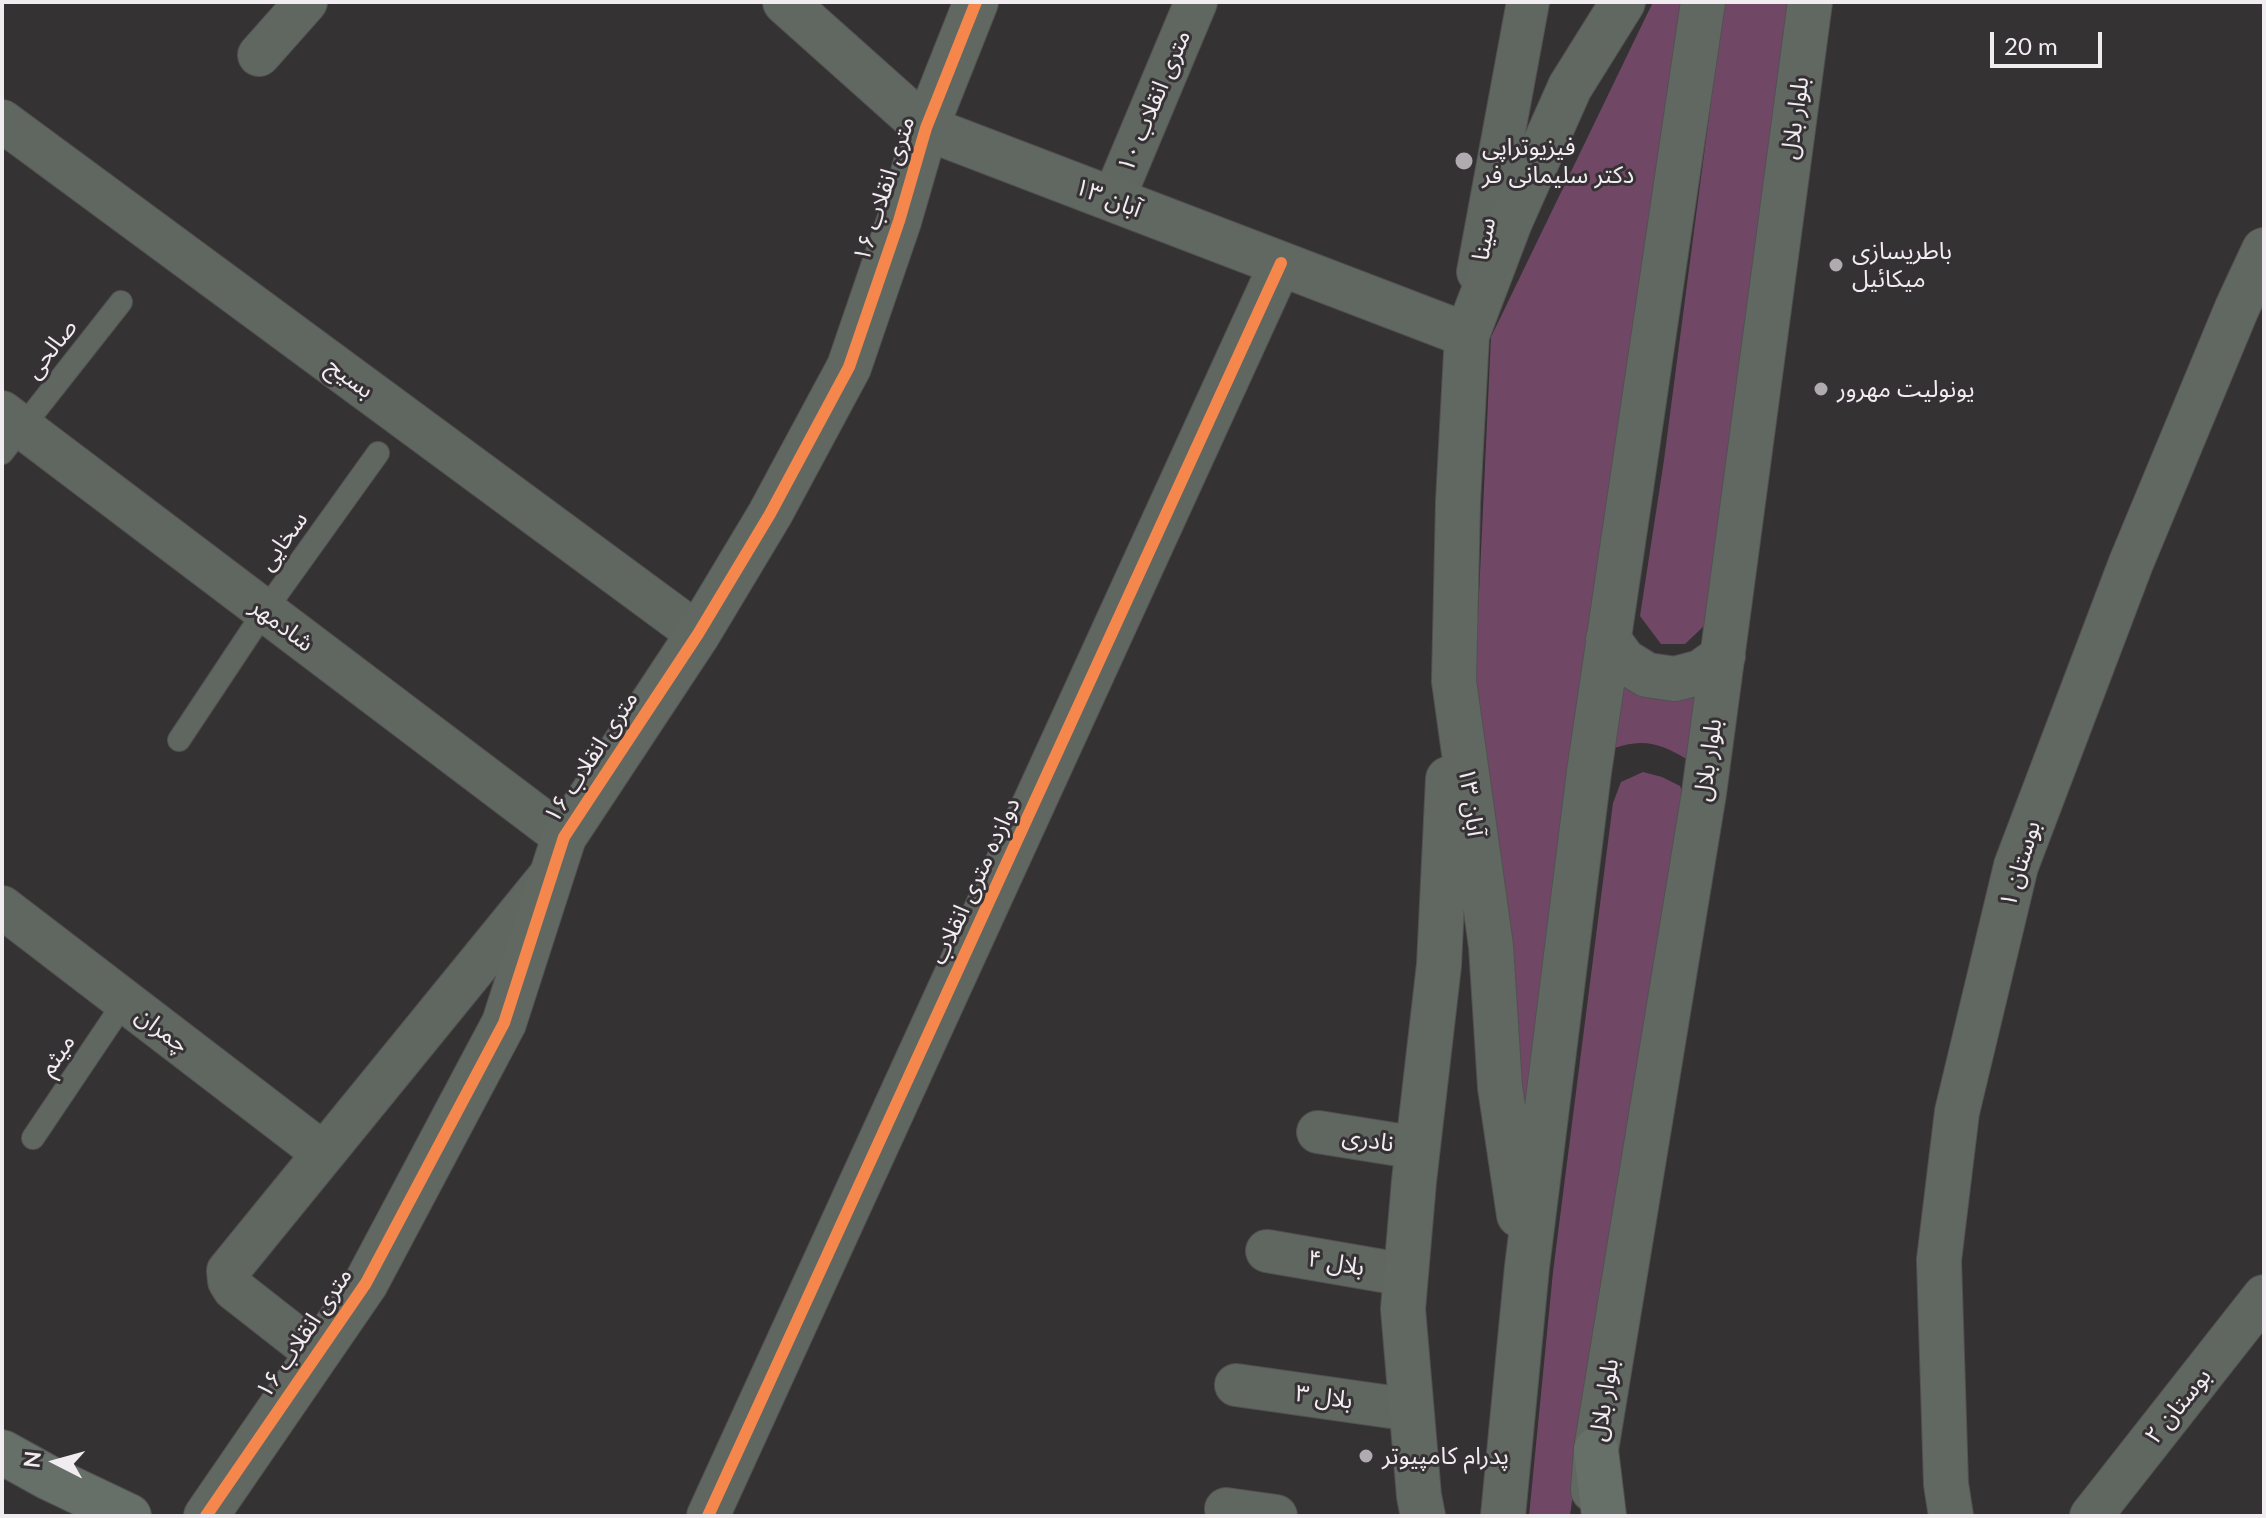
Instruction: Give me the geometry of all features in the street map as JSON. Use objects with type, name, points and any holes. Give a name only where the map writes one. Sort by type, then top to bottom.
[{"type":"main road","points":[[1596,1450],[1604,1516]]},
{"type":"main road","points":[[2,1452],[129,1516]]},
{"type":"street","points":[[259,55],[306,2]]},
{"type":"street","name":"۱۳ آبان","points":[[785,2],[926,128],[1467,335]]},
{"type":"street","name":"۱۶ متری انقلاب","points":[[317,1354],[234,1289],[228,1271],[558,855],[770,514],[849,367],[899,221],[926,128],[976,2]]},
{"type":"street","name":"۱۰ متری انقلاب","points":[[1113,200],[1196,2]]},
{"type":"street","name":"سینا","points":[[1467,335],[1528,2]]},
{"type":"street","name":"۱۳ آبان","points":[[1527,1267],[1500,1087],[1491,946],[1454,681],[1458,502],[1467,335],[1510,222],[1570,87],[1623,2]]},
{"type":"street","points":[[1503,1516],[1527,1267],[1608,639],[1703,2]]},
{"type":"street","name":"بلوار بلال","points":[[1591,1516],[1596,1450],[1704,793],[1810,2]]},
{"type":"street","name":"بسیج","points":[[2,121],[698,634]]},
{"type":"street","name":"بوستان ۱","points":[[1951,1516],[1946,1484],[1939,1260],[1957,1112],[2016,866],[2131,563],[2264,250]]},
{"type":"street","name":"دوازده متری انقلاب","points":[[708,1516],[1281,263]]},
{"type":"street","name":"شادمهر","points":[[9,431],[264,612],[558,855]]},
{"type":"street","points":[[1608,639],[1624,661],[1647,675],[1675,679],[1701,672],[1723,656]]},
{"type":"street","points":[[1423,1516],[1403,1309],[1439,965],[1454,681]]},
{"type":"street","name":"۱۶ متری انقلاب","points":[[206,1516],[366,1283],[504,1023],[558,855]]},
{"type":"street","name":"چمران","points":[[2,907],[323,1153]]},
{"type":"street","name":"نادری","points":[[1318,1132],[1418,1148]]},
{"type":"street","name":"بلال ۴","points":[[1267,1251],[1406,1275]]},
{"type":"street","name":"بوستان ۲","points":[[2091,1516],[2264,1296]]},
{"type":"street","name":"بلال ۳","points":[[1236,1385],[1412,1410]]},
{"type":"street","points":[[1226,1509],[1276,1516]]},
{"type":"lane","name":"صالحی","points":[[9,431],[121,302]]},
{"type":"lane","name":"سخایی","points":[[179,740],[264,612],[378,453]]},
{"type":"lane","name":"میثم","points":[[33,1138],[125,1001]]},
{"type":"shaded area","points":[[1653,2],[1686,2],[1527,1143],[1475,680],[1491,337]]},
{"type":"shaded area","points":[[1724,2],[1790,2],[1705,625],[1685,644],[1661,644],[1640,616],[1664,460]]},
{"type":"shaded area","points":[[1614,669],[1698,681],[1691,762],[1668,749],[1647,743],[1625,745],[1600,754]]},
{"type":"shaded area","points":[[1643,772],[1680,786],[1684,798],[1598,1305],[1570,1516],[1529,1516],[1553,1272],[1613,803],[1621,782]]},
{"type":"cycle path","points":[[206,1516],[366,1283],[504,1023],[564,837],[698,634],[770,514],[849,367],[899,221],[926,128],[976,2]]},
{"type":"cycle path","points":[[708,1516],[1281,263]]},
{"type":"place","name":"فیزیوتراپی دکتر سلیمانی فر","points":[[1464,161]]},
{"type":"place","name":"باطریسازی میکائیل","points":[[1836,265]]},
{"type":"place","name":"یونولیت مهرور","points":[[1821,389]]},
{"type":"place","name":"پدرام کامپیوتر","points":[[1366,1456]]}]
